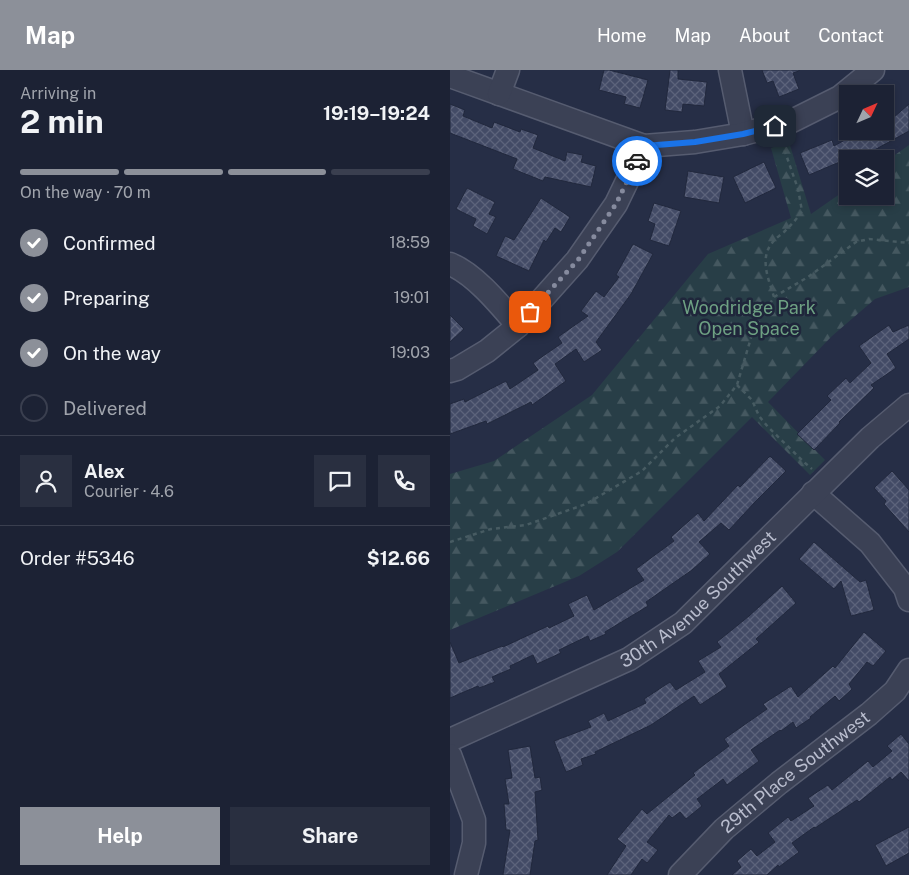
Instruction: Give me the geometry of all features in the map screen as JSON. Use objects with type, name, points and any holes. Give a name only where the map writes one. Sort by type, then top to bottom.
[{"type":"street","points":[[499,94],[508,70]]},
{"type":"street","points":[[730,70],[743,134]]},
{"type":"street","points":[[450,76],[644,146],[695,142],[743,134],[792,121],[840,97],[873,70]]},
{"type":"street","points":[[450,371],[457,369],[487,351],[518,326],[578,260],[616,204],[644,146]]},
{"type":"street","points":[[450,264],[457,267],[485,289],[518,326]]},
{"type":"street","name":"30th Avenue Southwest","points":[[450,740],[630,659],[683,623],[820,486],[870,438],[909,405]]},
{"type":"street","points":[[820,486],[870,543],[905,588],[909,600]]},
{"type":"street","name":"29th Place Southwest","points":[[680,875],[724,829],[779,783],[869,714],[895,691],[909,670]]},
{"type":"street","points":[[450,755],[474,820],[474,843],[466,875]]},
{"type":"path","points":[[774,297],[765,258],[773,242],[798,218],[802,211],[798,188],[775,126]]},
{"type":"path","points":[[450,542],[491,529],[526,525],[586,504],[642,471],[676,438],[720,406],[738,385],[753,331],[774,297],[856,242],[869,239],[909,243]]},
{"type":"path","points":[[738,385],[752,400],[759,416],[804,463],[820,486]]},
{"type":"green space","name":"Woodridge Park Open Space","points":[[789,142],[811,214],[839,195],[839,205],[894,205],[894,156],[909,145],[909,287],[875,299],[832,336],[768,402],[825,460],[810,475],[752,417],[617,552],[579,576],[450,630],[450,474],[494,461],[592,395],[708,254],[791,218],[771,148]]},
{"type":"building","points":[[604,70],[648,80],[640,108],[624,104],[626,97],[599,90]]},
{"type":"building","points":[[670,70],[678,70],[678,79],[707,82],[704,106],[683,104],[682,112],[665,110]]},
{"type":"building","points":[[762,70],[799,70],[793,73],[799,89],[779,97],[773,81],[767,83]]},
{"type":"building","points":[[450,104],[465,110],[463,116],[492,128],[494,122],[520,132],[521,129],[538,135],[533,148],[565,161],[567,152],[583,155],[581,162],[596,166],[591,187],[545,177],[543,181],[513,169],[517,159],[450,133]]},
{"type":"building","points":[[909,104],[909,131],[894,139],[894,117]]},
{"type":"building","points":[[832,140],[834,146],[845,140],[893,140],[874,150],[839,150],[839,162],[809,175],[800,153]]},
{"type":"building","points":[[764,162],[776,188],[745,203],[733,177]]},
{"type":"building","points":[[688,171],[724,177],[719,203],[684,197]]},
{"type":"building","points":[[467,188],[495,202],[489,214],[496,217],[487,234],[473,226],[476,219],[456,209]]},
{"type":"building","points":[[541,198],[570,217],[561,232],[555,228],[546,242],[544,240],[529,271],[496,256],[505,236],[514,240]]},
{"type":"building","points":[[654,203],[681,211],[669,246],[650,240],[655,224],[648,221]]},
{"type":"building","points":[[633,244],[653,254],[631,294],[596,342],[602,350],[584,362],[576,349],[555,364],[566,381],[532,405],[531,402],[487,424],[486,421],[450,434],[450,404],[464,399],[465,402],[506,381],[510,389],[538,370],[533,363],[562,343],[558,337],[588,316],[581,311],[596,291],[604,297],[619,277],[616,275]]},
{"type":"building","points":[[450,315],[464,329],[450,342]]},
{"type":"building","points":[[889,325],[893,332],[909,325],[909,339],[887,354],[896,368],[871,385],[874,388],[839,422],[814,450],[797,434],[831,400],[827,396],[846,378],[850,383],[871,363],[859,346]]},
{"type":"building","points":[[770,456],[786,471],[729,530],[721,523],[699,542],[710,554],[692,570],[646,602],[648,606],[605,632],[606,634],[590,641],[588,636],[559,650],[561,653],[537,664],[533,655],[510,666],[511,669],[492,677],[495,682],[479,688],[478,686],[450,698],[450,642],[459,663],[503,647],[574,616],[568,604],[587,595],[594,610],[644,580],[636,569],[674,541],[671,537],[698,513],[704,521],[738,485],[740,487]]},
{"type":"building","points":[[892,471],[909,490],[909,532],[884,504],[886,501],[874,488]]},
{"type":"building","points":[[814,542],[860,582],[866,580],[874,610],[851,616],[841,581],[834,589],[799,559]]},
{"type":"building","points":[[782,586],[796,603],[756,639],[759,642],[719,674],[727,687],[700,705],[694,696],[651,725],[595,752],[596,754],[581,759],[583,765],[566,772],[554,741],[591,727],[588,721],[604,713],[608,721],[646,703],[644,699],[670,682],[676,690],[705,672],[698,661],[721,647],[717,642]]},
{"type":"building","points":[[864,632],[886,651],[873,666],[867,662],[849,684],[852,689],[839,701],[835,696],[811,718],[796,728],[793,722],[751,750],[759,761],[727,785],[723,779],[697,799],[702,806],[686,819],[680,812],[672,818],[669,815],[647,842],[658,850],[647,863],[642,859],[631,875],[607,875],[626,846],[617,839],[642,809],[647,814],[695,775],[693,773],[729,746],[724,739],[767,709],[763,704],[791,686],[798,697],[833,666],[835,668]]},
{"type":"building","points":[[901,734],[909,744],[909,781],[901,772],[892,780],[890,777],[859,802],[857,800],[814,827],[792,843],[799,852],[779,867],[778,865],[767,875],[732,875],[741,867],[737,861],[751,849],[757,856],[775,842],[768,833],[788,817],[791,821],[814,806],[808,798],[828,785],[832,790],[868,761],[873,767],[892,751],[887,746]]},
{"type":"building","points":[[530,746],[535,778],[540,777],[542,790],[535,792],[538,840],[535,841],[530,875],[503,875],[510,830],[506,830],[504,804],[509,804],[505,779],[512,778],[508,750]]},
{"type":"building","points":[[909,827],[909,853],[886,866],[875,845]]},
{"type":"way so far","points":[[530,312],[578,260],[616,204],[637,161]]},
{"type":"route","points":[[637,161],[644,146],[695,142],[743,134],[775,126]]}]
